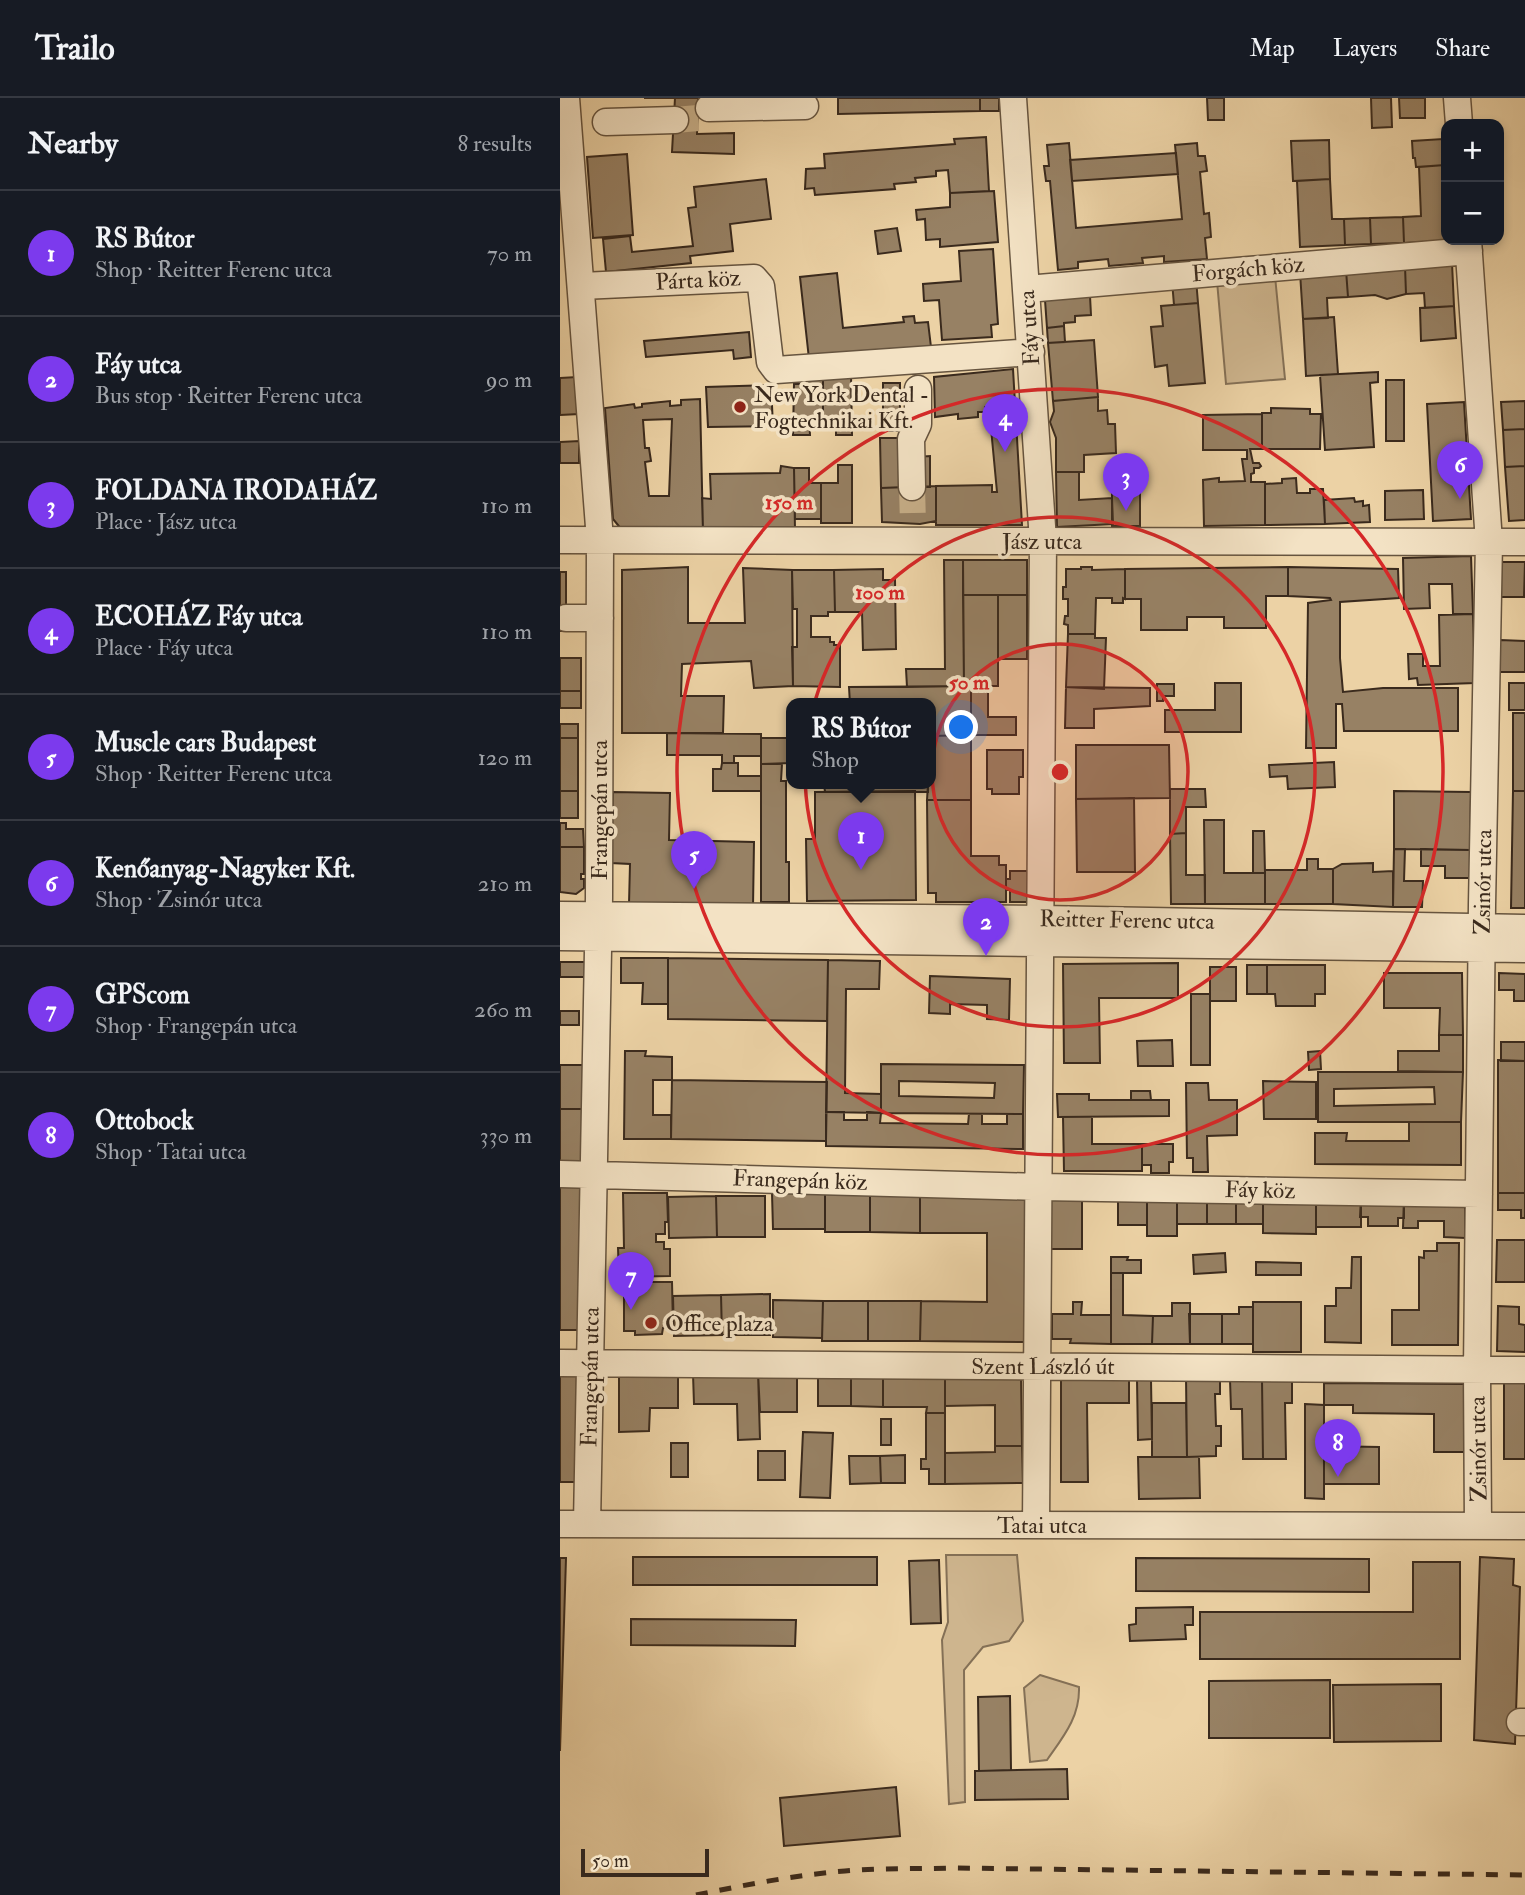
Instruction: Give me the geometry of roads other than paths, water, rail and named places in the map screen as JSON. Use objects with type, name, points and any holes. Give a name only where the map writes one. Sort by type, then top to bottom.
[{"type":"street","name":"Frangepán utca","points":[[566,98],[600,540],[599,927],[590,1363],[594,1529]]},
{"type":"street","name":"Fáy utca","points":[[1013,98],[1043,541],[1037,1525]]},
{"type":"street","points":[[1457,98],[1459,119]]},
{"type":"street","points":[[606,122],[697,111],[805,106]]},
{"type":"street","name":"Forgách köz","points":[[1027,289],[1469,245]]},
{"type":"street","name":"Zsinór utca","points":[[1469,245],[1489,542],[1477,1371],[1478,1526]]},
{"type":"street","name":"Párta köz","points":[[582,286],[754,278],[761,286],[770,362],[776,370],[1031,352]]},
{"type":"street","points":[[912,487],[911,439],[918,424],[918,389]]},
{"type":"street","name":"Jász utca","points":[[560,540],[913,532],[1043,541],[1525,542]]},
{"type":"street","points":[[566,618],[600,618]]},
{"type":"street","name":"Reitter Ferenc utca","points":[[560,915],[599,927]]},
{"type":"street","name":"Reitter Ferenc utca","points":[[560,937],[599,927],[1042,931],[1482,938],[1525,949]]},
{"type":"street","name":"Reitter Ferenc utca","points":[[1482,938],[1525,928]]},
{"type":"street","name":"Frangepán köz","points":[[560,1174],[1040,1187]]},
{"type":"street","name":"Fáy köz","points":[[1040,1187],[1479,1194]]},
{"type":"street","name":"Szent László út","points":[[560,1363],[1525,1370]]},
{"type":"street","name":"Tatai utca","points":[[560,1524],[594,1529],[1037,1525],[1525,1526]]},
{"type":"tunnel","points":[[675,120],[698,118]]},
{"type":"tunnel","points":[[912,487],[913,524]]},
{"type":"railway","points":[[696,1895],[808,1875],[885,1869],[1525,1875]]},
{"type":"place","name":"New York Dental - Fogtechnikai Kft.","points":[[740,407]]},
{"type":"place","name":"ECOHÁZ Fáy utca","points":[[1005,452]]},
{"type":"place","name":"Kenőanyag-Nagyker Kft.","points":[[1460,499]]},
{"type":"place","name":"FOLDANA IRODAHÁZ","points":[[1126,511]]},
{"type":"place","name":"RS Bútor","points":[[861,870]]},
{"type":"place","name":"Muscle cars Budapest","points":[[694,889]]},
{"type":"place","name":"Fáy utca","points":[[986,956]]},
{"type":"place","name":"GPScom","points":[[631,1310]]},
{"type":"place","name":"Office plaza","points":[[651,1323]]},
{"type":"place","name":"Ottobock","points":[[1338,1477]]}]
